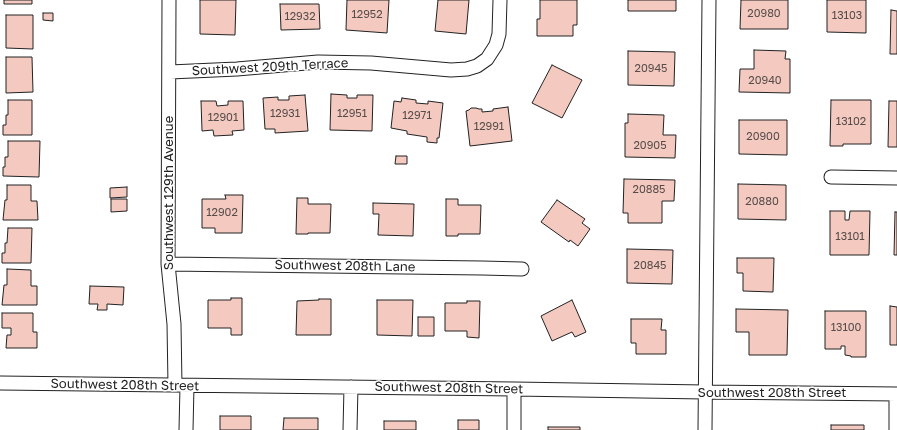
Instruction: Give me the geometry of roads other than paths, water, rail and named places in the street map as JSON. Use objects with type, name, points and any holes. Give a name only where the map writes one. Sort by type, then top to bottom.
[{"type":"street","name":"Southwest 129th Avenue","points":[[169,0],[170,72],[168,264],[186,430]]},
{"type":"street","name":"Southwest 209th Terrace","points":[[170,72],[237,69],[318,62],[371,63],[451,70],[467,69],[477,66],[487,59],[496,45],[499,34],[500,0]]},
{"type":"street","points":[[705,430],[709,0]]},
{"type":"street","points":[[831,177],[897,178]]},
{"type":"street","name":"Southwest 208th Lane","points":[[168,264],[522,269]]},
{"type":"street","name":"Southwest 208th Street","points":[[0,383],[897,394]]},
{"type":"street","points":[[350,430],[351,387]]},
{"type":"street","points":[[514,389],[514,430]]},
{"type":"street","points":[[896,430],[897,394]]}]
